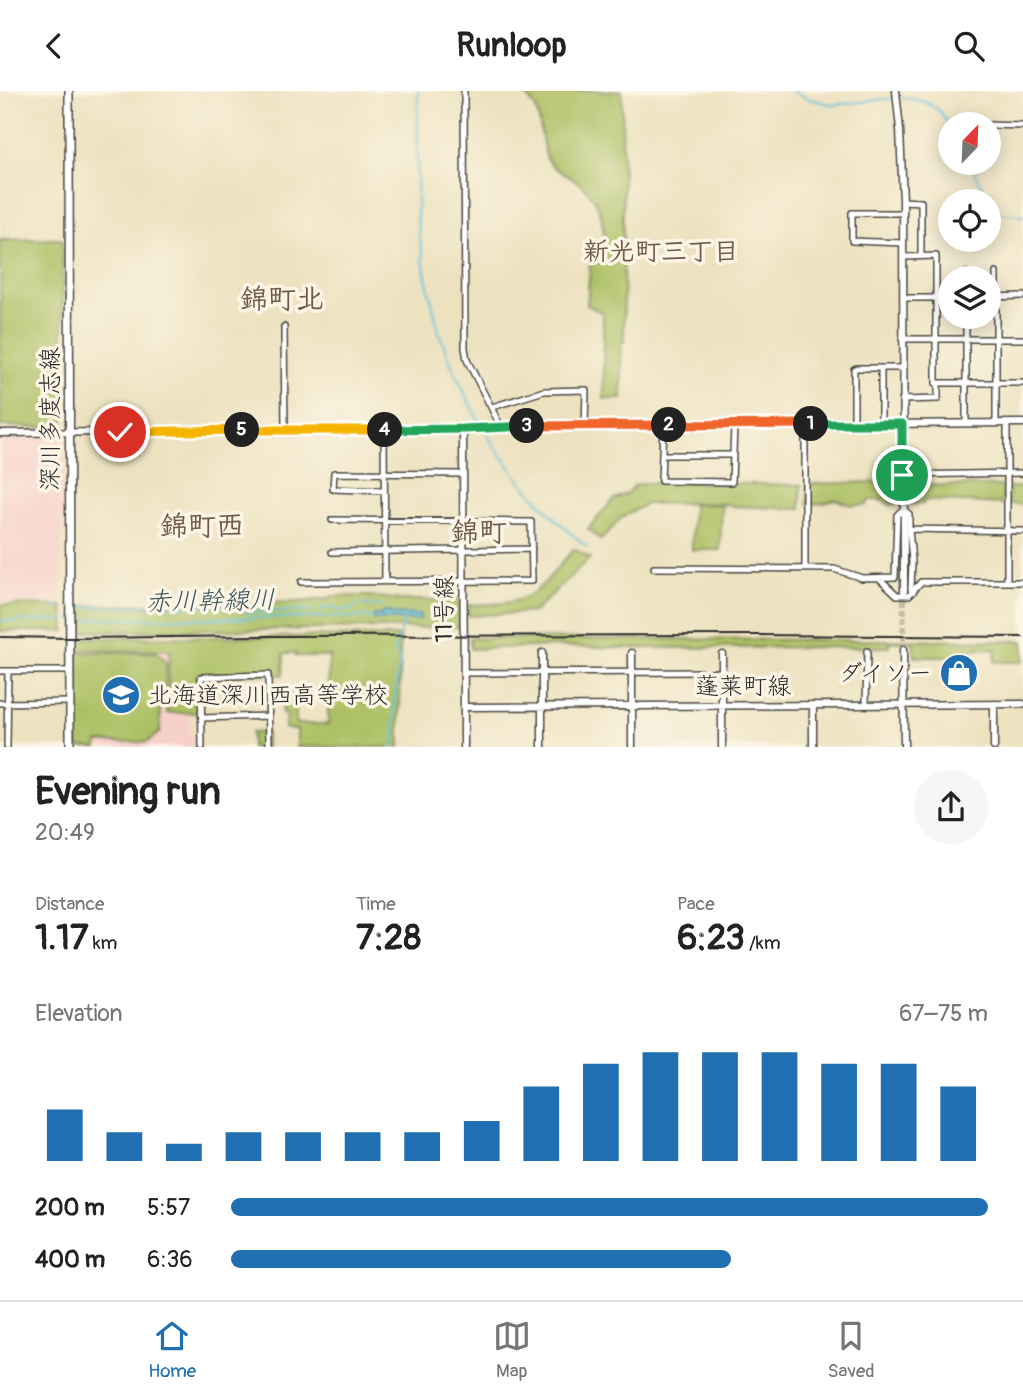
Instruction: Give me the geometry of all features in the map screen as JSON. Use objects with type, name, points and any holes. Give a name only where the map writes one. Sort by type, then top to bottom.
[{"type":"main road","name":"深川多度志線","points":[[69,91],[70,747]]},
{"type":"street","points":[[464,91],[465,348],[467,360],[502,428]]},
{"type":"street","points":[[896,93],[903,201],[904,591]]},
{"type":"street","points":[[1001,125],[1023,126]]},
{"type":"street","points":[[903,201],[921,202],[921,256]]},
{"type":"street","points":[[902,213],[852,213],[852,241],[902,243]]},
{"type":"street","points":[[902,257],[936,256],[938,383],[938,399],[902,400]]},
{"type":"street","points":[[1001,297],[1023,296]]},
{"type":"street","points":[[902,298],[935,297]]},
{"type":"street","points":[[284,327],[285,431]]},
{"type":"street","points":[[966,329],[966,423]]},
{"type":"street","points":[[996,329],[996,423]]},
{"type":"street","points":[[902,339],[1023,339]]},
{"type":"street","points":[[881,368],[881,424]]},
{"type":"street","points":[[854,424],[854,369],[902,368]]},
{"type":"street","points":[[938,383],[1023,383]]},
{"type":"street","points":[[492,407],[544,391],[586,390],[585,426]]},
{"type":"street","points":[[1007,423],[1007,582]]},
{"type":"street","points":[[0,433],[1023,423]]},
{"type":"street","points":[[804,569],[805,424]]},
{"type":"street","points":[[663,425],[661,481],[732,482],[734,425]]},
{"type":"street","name":"11号線","points":[[463,429],[464,747]]},
{"type":"street","points":[[384,431],[385,581]]},
{"type":"street","points":[[662,455],[733,455]]},
{"type":"street","points":[[384,491],[333,489],[334,473],[463,474]]},
{"type":"street","points":[[902,475],[1023,473]]},
{"type":"street","points":[[903,509],[909,514],[913,592]]},
{"type":"street","points":[[893,591],[897,515],[903,509]]},
{"type":"street","points":[[300,582],[532,581],[531,522],[332,520]]},
{"type":"street","points":[[909,529],[1023,531]]},
{"type":"street","points":[[332,552],[532,549]]},
{"type":"street","points":[[654,568],[834,569],[855,577],[895,577]]},
{"type":"street","points":[[879,578],[897,595],[909,595],[921,582],[1023,582]]},
{"type":"street","points":[[903,650],[904,747]]},
{"type":"street","points":[[866,705],[867,651]]},
{"type":"street","points":[[542,653],[542,747]]},
{"type":"street","points":[[632,653],[632,747]]},
{"type":"street","points":[[722,654],[722,747]]},
{"type":"street","points":[[0,671],[70,671]]},
{"type":"street","points":[[8,671],[8,703],[4,731],[8,747]]},
{"type":"street","points":[[464,673],[722,671]]},
{"type":"street","points":[[202,747],[201,677],[268,675],[269,747]]},
{"type":"street","points":[[0,703],[70,702]]},
{"type":"street","points":[[994,704],[994,747]]},
{"type":"street","name":"蓬莱町線","points":[[464,708],[1023,704]]},
{"type":"street","points":[[813,705],[813,747]]},
{"type":"street","points":[[202,718],[268,716]]},
{"type":"shaded area","points":[[0,437],[64,438],[61,601],[0,602]]},
{"type":"shaded area","name":"北海道深川西高等学校","points":[[74,650],[169,651],[167,713],[190,714],[190,734],[199,735],[199,747],[75,747]]},
{"type":"green space","points":[[523,91],[622,91],[622,399],[604,399],[603,313],[587,305],[590,264],[605,249],[600,211],[584,188],[549,162],[544,151],[536,109]]},
{"type":"green space","points":[[62,239],[64,420],[60,428],[1,426],[0,240]]},
{"type":"green space","points":[[660,482],[801,485],[801,509],[720,503],[646,504],[622,517],[601,540],[588,529],[613,500],[627,493],[635,485]]},
{"type":"green space","points":[[807,484],[898,484],[896,503],[891,505],[881,500],[869,500],[866,505],[851,505],[835,499],[808,504]]},
{"type":"green space","points":[[912,485],[1002,486],[1003,504],[924,500],[923,504],[911,504]]},
{"type":"green space","points":[[1009,487],[1023,487],[1023,504],[1009,504]]},
{"type":"green space","points":[[693,504],[722,505],[720,550],[692,550]]},
{"type":"green space","points":[[574,549],[590,558],[534,612],[468,616],[469,605],[510,602],[533,593]]},
{"type":"green space","points":[[332,596],[459,600],[459,627],[76,632],[75,606],[295,602],[329,599]]},
{"type":"green space","points":[[0,605],[63,606],[65,631],[0,631]]},
{"type":"green space","points":[[400,636],[400,747],[297,747],[297,729],[285,729],[286,714],[282,714],[282,694],[296,694],[296,724],[328,724],[329,656],[296,656],[295,653],[284,653],[283,675],[198,675],[199,713],[167,713],[169,651],[74,650],[74,638]]},
{"type":"green space","points":[[470,638],[1023,641],[1023,662],[994,662],[995,649],[963,650],[961,657],[914,657],[913,642],[889,642],[889,647],[559,646],[470,649]]},
{"type":"green space","name":"北海道深川西高等学校","points":[[77,653],[156,653],[166,663],[165,693],[161,693],[160,732],[147,742],[98,742],[97,747],[78,747]]},
{"type":"green space","points":[[266,732],[266,747],[251,747],[251,733]]},
{"type":"water","points":[[382,612],[420,615],[420,620],[374,620],[374,615],[382,615]]},
{"type":"waterway","points":[[418,91],[417,220],[426,278],[439,332],[453,369],[479,422]]},
{"type":"waterway","points":[[793,91],[806,98],[834,105],[895,98]]},
{"type":"waterway","points":[[901,98],[916,100],[939,112]]},
{"type":"waterway","points":[[976,175],[997,212],[1023,216]]},
{"type":"waterway","points":[[487,435],[533,495],[587,547]]},
{"type":"waterway","points":[[322,608],[349,610],[359,604],[380,606]]},
{"type":"waterway","points":[[79,607],[230,605],[238,609]]},
{"type":"waterway","points":[[54,607],[62,607]]},
{"type":"waterway","points":[[244,612],[314,611]]},
{"type":"waterway","name":"赤川幹線川","points":[[71,619],[373,617]]},
{"type":"waterway","points":[[394,747],[395,695],[400,660],[395,649],[404,618]]},
{"type":"waterway","name":"赤川幹線川","points":[[0,621],[65,620]]},
{"type":"tunnel","points":[[903,650],[904,591]]},
{"type":"railway","points":[[0,637],[1023,637]]},
{"type":"place","name":"ダイソー","points":[[959,673]]},
{"type":"place","name":"北海道深川西高等学校","points":[[121,695]]},
{"type":"district","name":"新光町三丁目","points":[[661,252]]},
{"type":"district","name":"錦町北","points":[[282,299]]},
{"type":"district","name":"錦町西","points":[[202,526]]},
{"type":"district","name":"錦町","points":[[479,532]]},
{"type":"route","points":[[120,432],[902,424],[902,475]]}]
